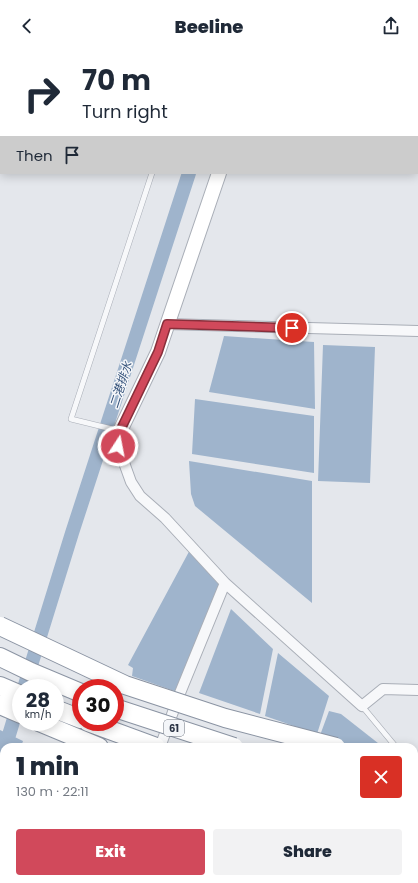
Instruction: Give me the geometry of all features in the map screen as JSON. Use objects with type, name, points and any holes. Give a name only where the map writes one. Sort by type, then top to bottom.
[{"type":"highway","points":[[0,626],[125,684],[225,718],[321,743]]},
{"type":"highway","points":[[0,657],[72,690]]},
{"type":"highway","points":[[0,686],[12,692]]},
{"type":"highway","points":[[0,705],[12,710]]},
{"type":"highway","name":"61","points":[[124,711],[222,743]]},
{"type":"highway","points":[[61,731],[89,743]]},
{"type":"highway","name":"61","points":[[112,731],[145,743]]},
{"type":"street","points":[[219,174],[158,352],[120,431],[118,446],[131,482],[140,496],[165,518],[226,583],[362,706],[383,689],[418,690]]},
{"type":"street","points":[[167,324],[418,331]]},
{"type":"street","points":[[161,743],[180,693],[226,583]]},
{"type":"lane","points":[[120,431],[71,419],[152,174]]},
{"type":"lane","points":[[362,706],[393,743]]},
{"type":"water","points":[[224,336],[314,342],[315,409],[209,392]]},
{"type":"water","points":[[323,345],[375,347],[370,483],[318,481]]},
{"type":"water","points":[[195,399],[314,416],[314,473],[192,454]]},
{"type":"water","points":[[189,461],[312,481],[312,603],[195,506],[191,494]]},
{"type":"water","points":[[192,546],[225,583],[180,693],[132,676],[133,668],[128,665]]},
{"type":"water","points":[[231,609],[273,649],[260,714],[199,693]]},
{"type":"water","points":[[278,653],[329,696],[317,734],[265,716]]},
{"type":"water","points":[[329,711],[341,714],[378,743],[335,743],[319,738]]},
{"type":"water","points":[[0,730],[23,741],[22,743],[0,743]]},
{"type":"waterway","name":"二港排水","points":[[27,679],[72,533],[189,174]]},
{"type":"waterway","name":"二港排水","points":[[9,735],[12,725]]},
{"type":"route","points":[[118,446],[120,431],[158,352],[167,324],[292,328]]}]
